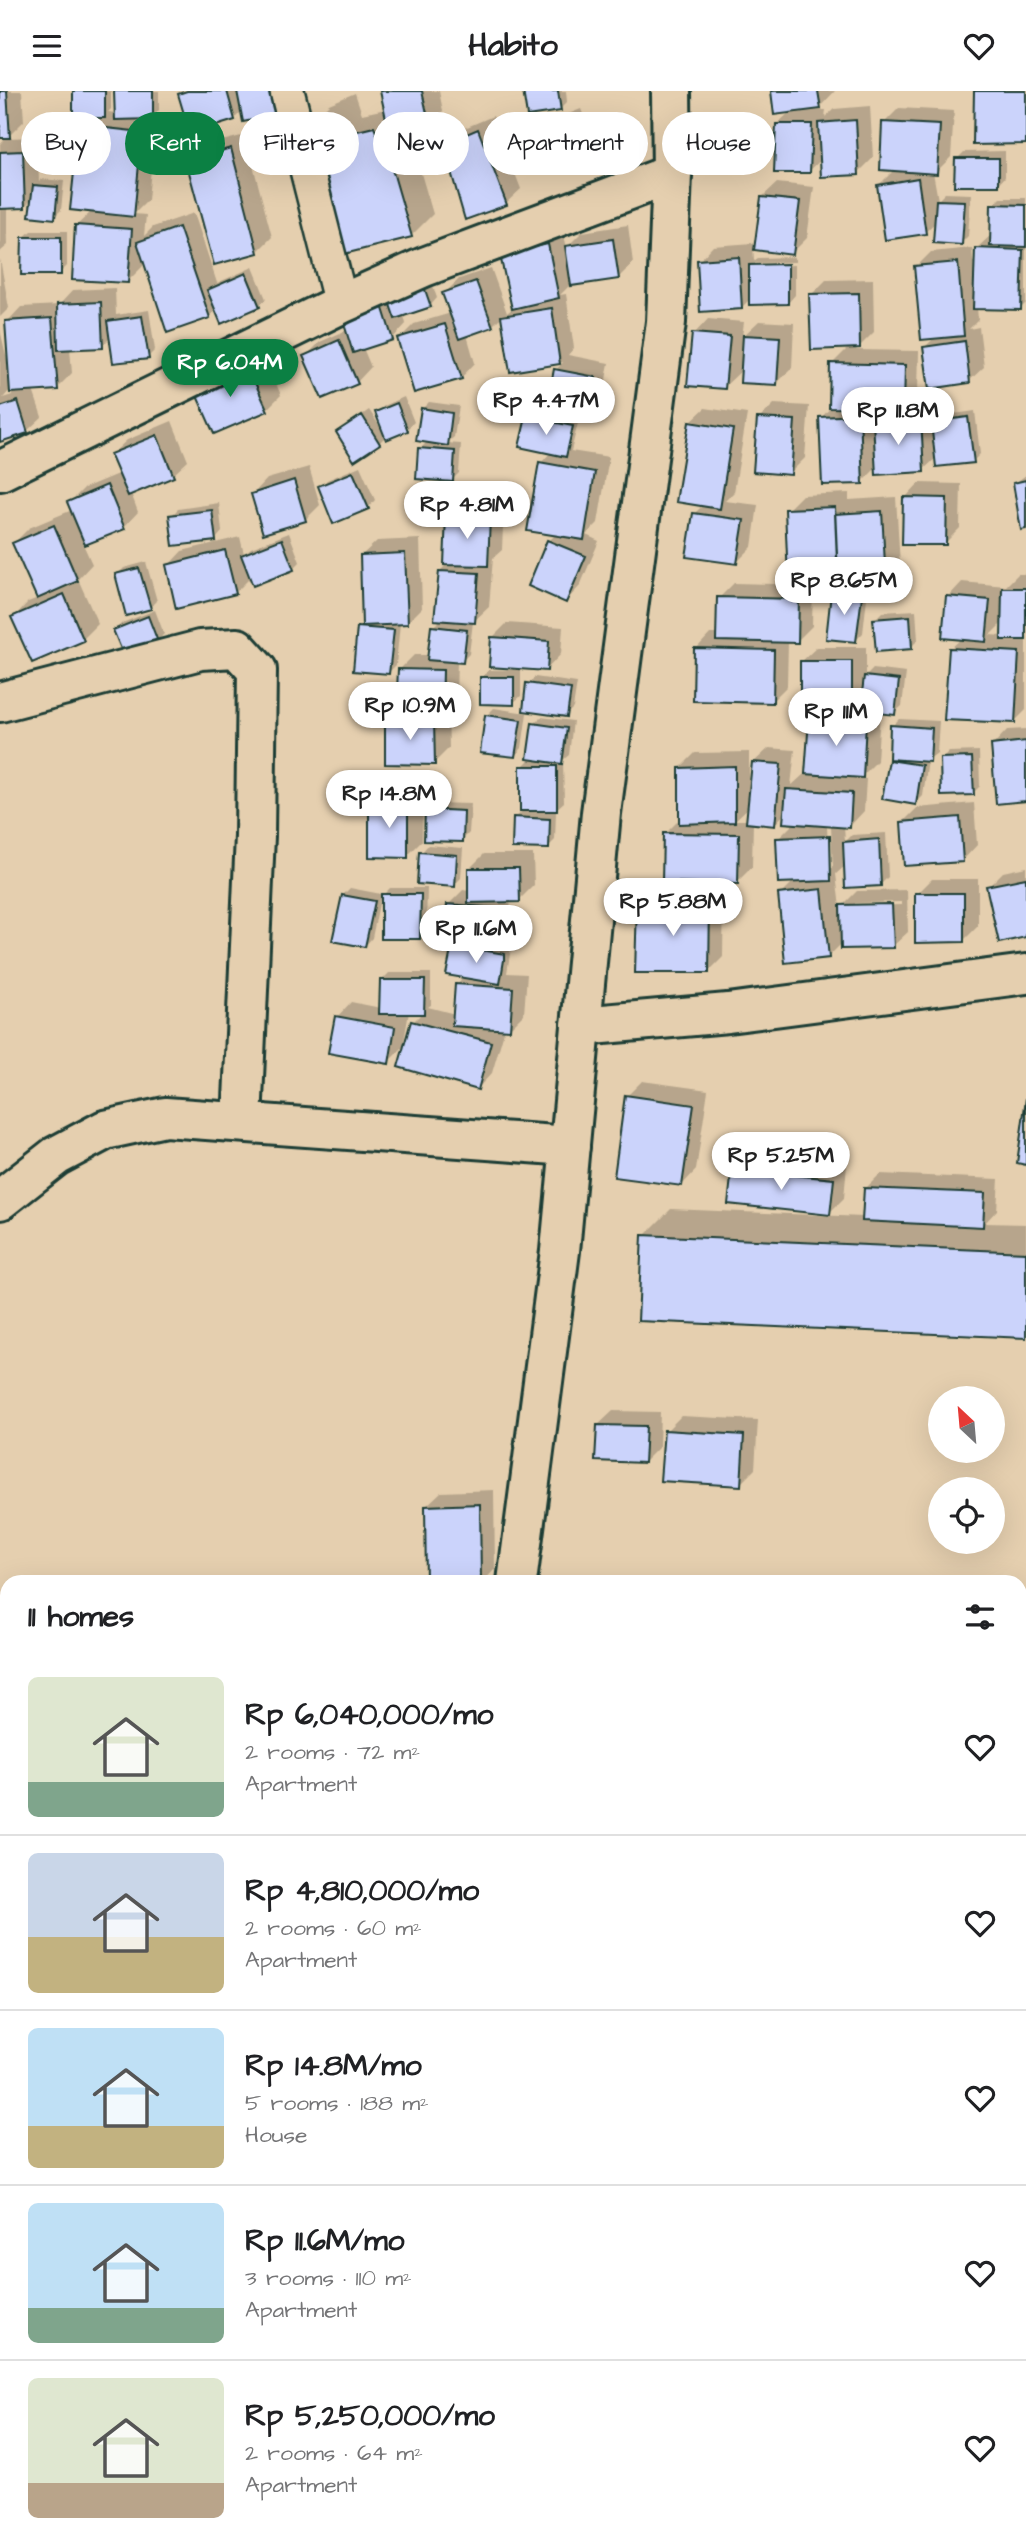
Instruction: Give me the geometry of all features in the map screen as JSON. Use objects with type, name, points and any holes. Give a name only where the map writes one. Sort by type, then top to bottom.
[{"type":"street","points":[[287,91],[341,304]]},
{"type":"street","points":[[671,91],[671,112]]},
{"type":"street","points":[[0,471],[341,304],[424,267],[669,175]]},
{"type":"street","points":[[518,1575],[561,1251],[601,813],[666,322],[672,175]]},
{"type":"street","points":[[0,702],[200,650],[237,648],[257,670],[255,836],[242,1122]]},
{"type":"street","points":[[581,1026],[728,1013],[1026,974]]},
{"type":"street","points":[[0,1200],[56,1156],[105,1130],[165,1117],[570,1146]]},
{"type":"building","points":[[0,91],[7,91],[10,138],[0,138]]},
{"type":"building","points":[[73,91],[105,91],[105,112],[73,112]]},
{"type":"building","points":[[114,91],[153,91],[153,112],[125,112],[125,120],[115,120]]},
{"type":"building","points":[[187,91],[227,91],[235,120],[225,123],[225,112],[183,112],[178,94]]},
{"type":"building","points":[[237,91],[271,91],[274,112],[241,112]]},
{"type":"building","points":[[380,91],[422,91],[427,112],[385,112]]},
{"type":"building","points":[[523,91],[558,91],[561,111],[526,112]]},
{"type":"building","points":[[771,91],[818,91],[821,109],[775,115]]},
{"type":"building","points":[[974,91],[1026,91],[1026,144],[973,145]]},
{"type":"building","points":[[856,120],[859,175],[821,177],[818,123]]},
{"type":"building","points":[[882,122],[940,125],[937,174],[880,170]]},
{"type":"building","points":[[776,124],[812,124],[810,173],[775,173]]},
{"type":"building","points":[[373,127],[373,175],[394,175],[412,237],[336,256],[317,175],[359,175],[359,131]]},
{"type":"building","points":[[111,129],[125,130],[125,175],[138,175],[134,217],[70,210],[74,175],[111,175]]},
{"type":"building","points":[[478,129],[483,142],[483,175],[496,175],[507,205],[465,220],[452,175],[469,175],[469,133]]},
{"type":"building","points":[[231,148],[258,253],[214,265],[190,175],[225,175],[225,150]]},
{"type":"building","points":[[21,151],[25,208],[0,209],[0,152]]},
{"type":"building","points":[[955,158],[999,158],[999,186],[954,186]]},
{"type":"building","points":[[918,178],[926,234],[885,240],[877,185]]},
{"type":"building","points":[[33,185],[58,187],[55,219],[29,216]]},
{"type":"building","points":[[761,197],[800,201],[793,255],[754,250]]},
{"type":"building","points":[[936,200],[965,201],[962,245],[933,243]]},
{"type":"building","points":[[991,204],[1026,205],[1026,247],[990,246]]},
{"type":"building","points":[[75,225],[132,229],[128,283],[72,280]]},
{"type":"building","points":[[179,227],[210,318],[167,333],[137,242]]},
{"type":"building","points":[[22,237],[61,237],[61,275],[21,275]]},
{"type":"building","points":[[613,239],[619,279],[571,286],[565,246]]},
{"type":"building","points":[[548,244],[559,298],[512,309],[500,255]]},
{"type":"building","points":[[975,248],[1023,250],[1021,310],[973,309]]},
{"type":"building","points":[[739,257],[742,309],[700,312],[697,260]]},
{"type":"building","points":[[958,262],[964,336],[921,340],[914,266]]},
{"type":"building","points":[[788,264],[788,304],[749,305],[749,265]]},
{"type":"building","points":[[246,273],[260,307],[221,324],[207,290]]},
{"type":"building","points":[[421,278],[431,307],[395,319],[385,290]]},
{"type":"building","points":[[476,281],[493,327],[459,339],[442,293]]},
{"type":"building","points":[[859,293],[860,348],[811,350],[809,294]]},
{"type":"building","points":[[380,299],[393,340],[353,353],[340,311]]},
{"type":"building","points":[[101,302],[103,348],[58,350],[57,304]]},
{"type":"building","points":[[552,308],[560,364],[510,372],[501,316]]},
{"type":"building","points":[[142,316],[149,359],[113,363],[107,321]]},
{"type":"building","points":[[52,318],[58,390],[10,393],[5,321]]},
{"type":"building","points":[[445,324],[462,379],[414,393],[397,338]]},
{"type":"building","points":[[692,333],[730,336],[725,389],[687,386]]},
{"type":"building","points":[[743,335],[780,337],[777,385],[740,383]]},
{"type":"building","points":[[339,340],[358,384],[322,399],[303,356]]},
{"type":"building","points":[[965,341],[970,383],[929,389],[923,347]]},
{"type":"building","points":[[246,363],[268,411],[214,434],[193,387]]},
{"type":"building","points":[[830,363],[905,365],[904,409],[829,408]]},
{"type":"building","points":[[554,369],[596,377],[588,419],[546,411]]},
{"type":"building","points":[[18,401],[28,433],[0,442],[0,407]]},
{"type":"building","points":[[397,403],[408,431],[386,440],[375,412]]},
{"type":"building","points":[[421,408],[452,413],[448,446],[416,441]]},
{"type":"building","points":[[362,415],[380,444],[354,461],[336,432]]},
{"type":"building","points":[[860,415],[863,484],[822,485],[819,417]]},
{"type":"building","points":[[526,417],[573,426],[566,457],[519,447]]},
{"type":"building","points":[[968,417],[974,463],[936,467],[931,422]]},
{"type":"building","points":[[757,418],[795,420],[791,475],[753,472]]},
{"type":"building","points":[[921,418],[924,472],[876,475],[873,421]]},
{"type":"building","points":[[689,422],[733,429],[720,509],[676,502]]},
{"type":"building","points":[[157,435],[174,477],[128,496],[110,454]]},
{"type":"building","points":[[418,448],[455,451],[453,482],[416,479]]},
{"type":"building","points":[[539,462],[595,472],[584,540],[527,531]]},
{"type":"building","points":[[353,472],[369,509],[333,524],[318,486]]},
{"type":"building","points":[[294,480],[306,521],[263,534],[251,494]]},
{"type":"building","points":[[1026,480],[1026,529],[1021,530],[1013,483]]},
{"type":"building","points":[[107,485],[125,529],[85,545],[67,502]]},
{"type":"building","points":[[903,497],[947,498],[946,545],[902,545]]},
{"type":"building","points":[[835,507],[838,577],[788,580],[785,509]]},
{"type":"building","points":[[212,510],[216,541],[173,546],[169,515]]},
{"type":"building","points":[[882,511],[886,582],[838,585],[835,514]]},
{"type":"building","points":[[693,513],[744,520],[737,564],[686,557]]},
{"type":"building","points":[[446,515],[490,517],[488,566],[444,565]]},
{"type":"building","points":[[54,525],[78,581],[37,599],[12,543]]},
{"type":"building","points":[[282,539],[294,570],[253,586],[241,555]]},
{"type":"building","points":[[547,540],[586,556],[566,603],[528,586]]},
{"type":"building","points":[[225,550],[236,594],[176,609],[166,565]]},
{"type":"building","points":[[405,553],[408,624],[362,626],[360,555]]},
{"type":"building","points":[[139,568],[151,609],[126,616],[115,574]]},
{"type":"building","points":[[439,571],[479,573],[475,623],[434,620]]},
{"type":"building","points":[[1002,588],[1026,588],[1026,640],[1001,640]]},
{"type":"building","points":[[831,593],[862,596],[856,642],[826,639]]},
{"type":"building","points":[[64,594],[84,641],[32,663],[11,617]]},
{"type":"building","points":[[946,596],[990,600],[986,642],[942,638]]},
{"type":"building","points":[[717,597],[799,599],[798,643],[716,641]]},
{"type":"building","points":[[148,616],[158,642],[124,656],[113,630]]},
{"type":"building","points":[[910,616],[912,649],[876,652],[873,619]]},
{"type":"building","points":[[431,626],[467,630],[463,663],[427,660]]},
{"type":"building","points":[[357,627],[394,630],[389,674],[353,671]]},
{"type":"building","points":[[491,637],[549,641],[547,671],[489,667]]},
{"type":"building","points":[[694,648],[774,650],[773,703],[693,701]]},
{"type":"building","points":[[949,648],[1019,652],[1015,723],[944,720]]},
{"type":"building","points":[[800,661],[852,661],[852,710],[800,710]]},
{"type":"building","points":[[398,669],[443,670],[442,715],[396,713]]},
{"type":"building","points":[[864,676],[899,680],[895,715],[860,711]]},
{"type":"building","points":[[480,677],[514,677],[514,705],[480,704]]},
{"type":"building","points":[[526,683],[571,689],[567,717],[523,711]]},
{"type":"building","points":[[485,715],[521,720],[515,757],[480,753]]},
{"type":"building","points":[[385,719],[434,719],[435,765],[385,764]]},
{"type":"building","points":[[809,719],[866,722],[863,778],[805,774]]},
{"type":"building","points":[[532,723],[567,728],[562,764],[527,759]]},
{"type":"building","points":[[890,725],[932,728],[930,762],[889,759]]},
{"type":"building","points":[[1026,741],[1026,801],[996,804],[991,745]]},
{"type":"building","points":[[972,757],[974,795],[941,796],[940,758]]},
{"type":"building","points":[[889,760],[922,765],[916,805],[882,799]]},
{"type":"building","points":[[752,762],[781,764],[775,826],[746,823]]},
{"type":"building","points":[[520,766],[557,766],[557,811],[520,811]]},
{"type":"building","points":[[735,766],[735,822],[679,824],[679,768]]},
{"type":"building","points":[[786,789],[852,793],[850,828],[783,823]]},
{"type":"building","points":[[369,802],[408,802],[408,858],[369,857]]},
{"type":"building","points":[[425,809],[464,811],[463,842],[424,841]]},
{"type":"building","points":[[513,817],[550,819],[549,849],[512,848]]},
{"type":"building","points":[[960,817],[963,862],[904,866],[901,822]]},
{"type":"building","points":[[663,833],[739,834],[738,884],[662,882]]},
{"type":"building","points":[[830,836],[831,881],[778,883],[776,838]]},
{"type":"building","points":[[879,839],[881,886],[845,888],[843,842]]},
{"type":"building","points":[[419,852],[457,855],[455,887],[417,884]]},
{"type":"building","points":[[468,868],[519,868],[520,902],[468,903]]},
{"type":"building","points":[[1026,878],[1026,937],[999,943],[986,886]]},
{"type":"building","points":[[822,889],[829,958],[785,963],[778,894]]},
{"type":"building","points":[[915,893],[964,893],[964,942],[915,943]]},
{"type":"building","points":[[381,894],[421,894],[420,939],[381,939]]},
{"type":"building","points":[[342,895],[375,901],[365,947],[332,941]]},
{"type":"building","points":[[637,903],[710,903],[709,973],[635,973]]},
{"type":"building","points":[[447,904],[497,908],[494,944],[444,940]]},
{"type":"building","points":[[892,904],[894,948],[841,949],[840,905]]},
{"type":"building","points":[[452,945],[505,954],[500,984],[446,975]]},
{"type":"building","points":[[380,980],[425,980],[424,1014],[379,1014]]},
{"type":"building","points":[[455,984],[513,988],[510,1030],[452,1026]]},
{"type":"building","points":[[335,1016],[395,1027],[389,1064],[328,1053]]},
{"type":"building","points":[[411,1021],[491,1042],[478,1090],[398,1067]]},
{"type":"building","points":[[625,1095],[694,1105],[682,1186],[614,1177]]},
{"type":"building","points":[[1026,1098],[1026,1165],[1017,1163]]},
{"type":"building","points":[[732,1169],[834,1179],[830,1215],[728,1204]]},
{"type":"building","points":[[864,1188],[985,1193],[983,1227],[862,1221]]},
{"type":"building","points":[[642,1235],[1026,1252],[1026,1338],[638,1321]]},
{"type":"building","points":[[597,1425],[646,1426],[644,1463],[595,1461]]},
{"type":"building","points":[[664,1430],[744,1435],[741,1486],[660,1481]]},
{"type":"building","points":[[480,1504],[481,1575],[426,1575],[425,1506]]}]
